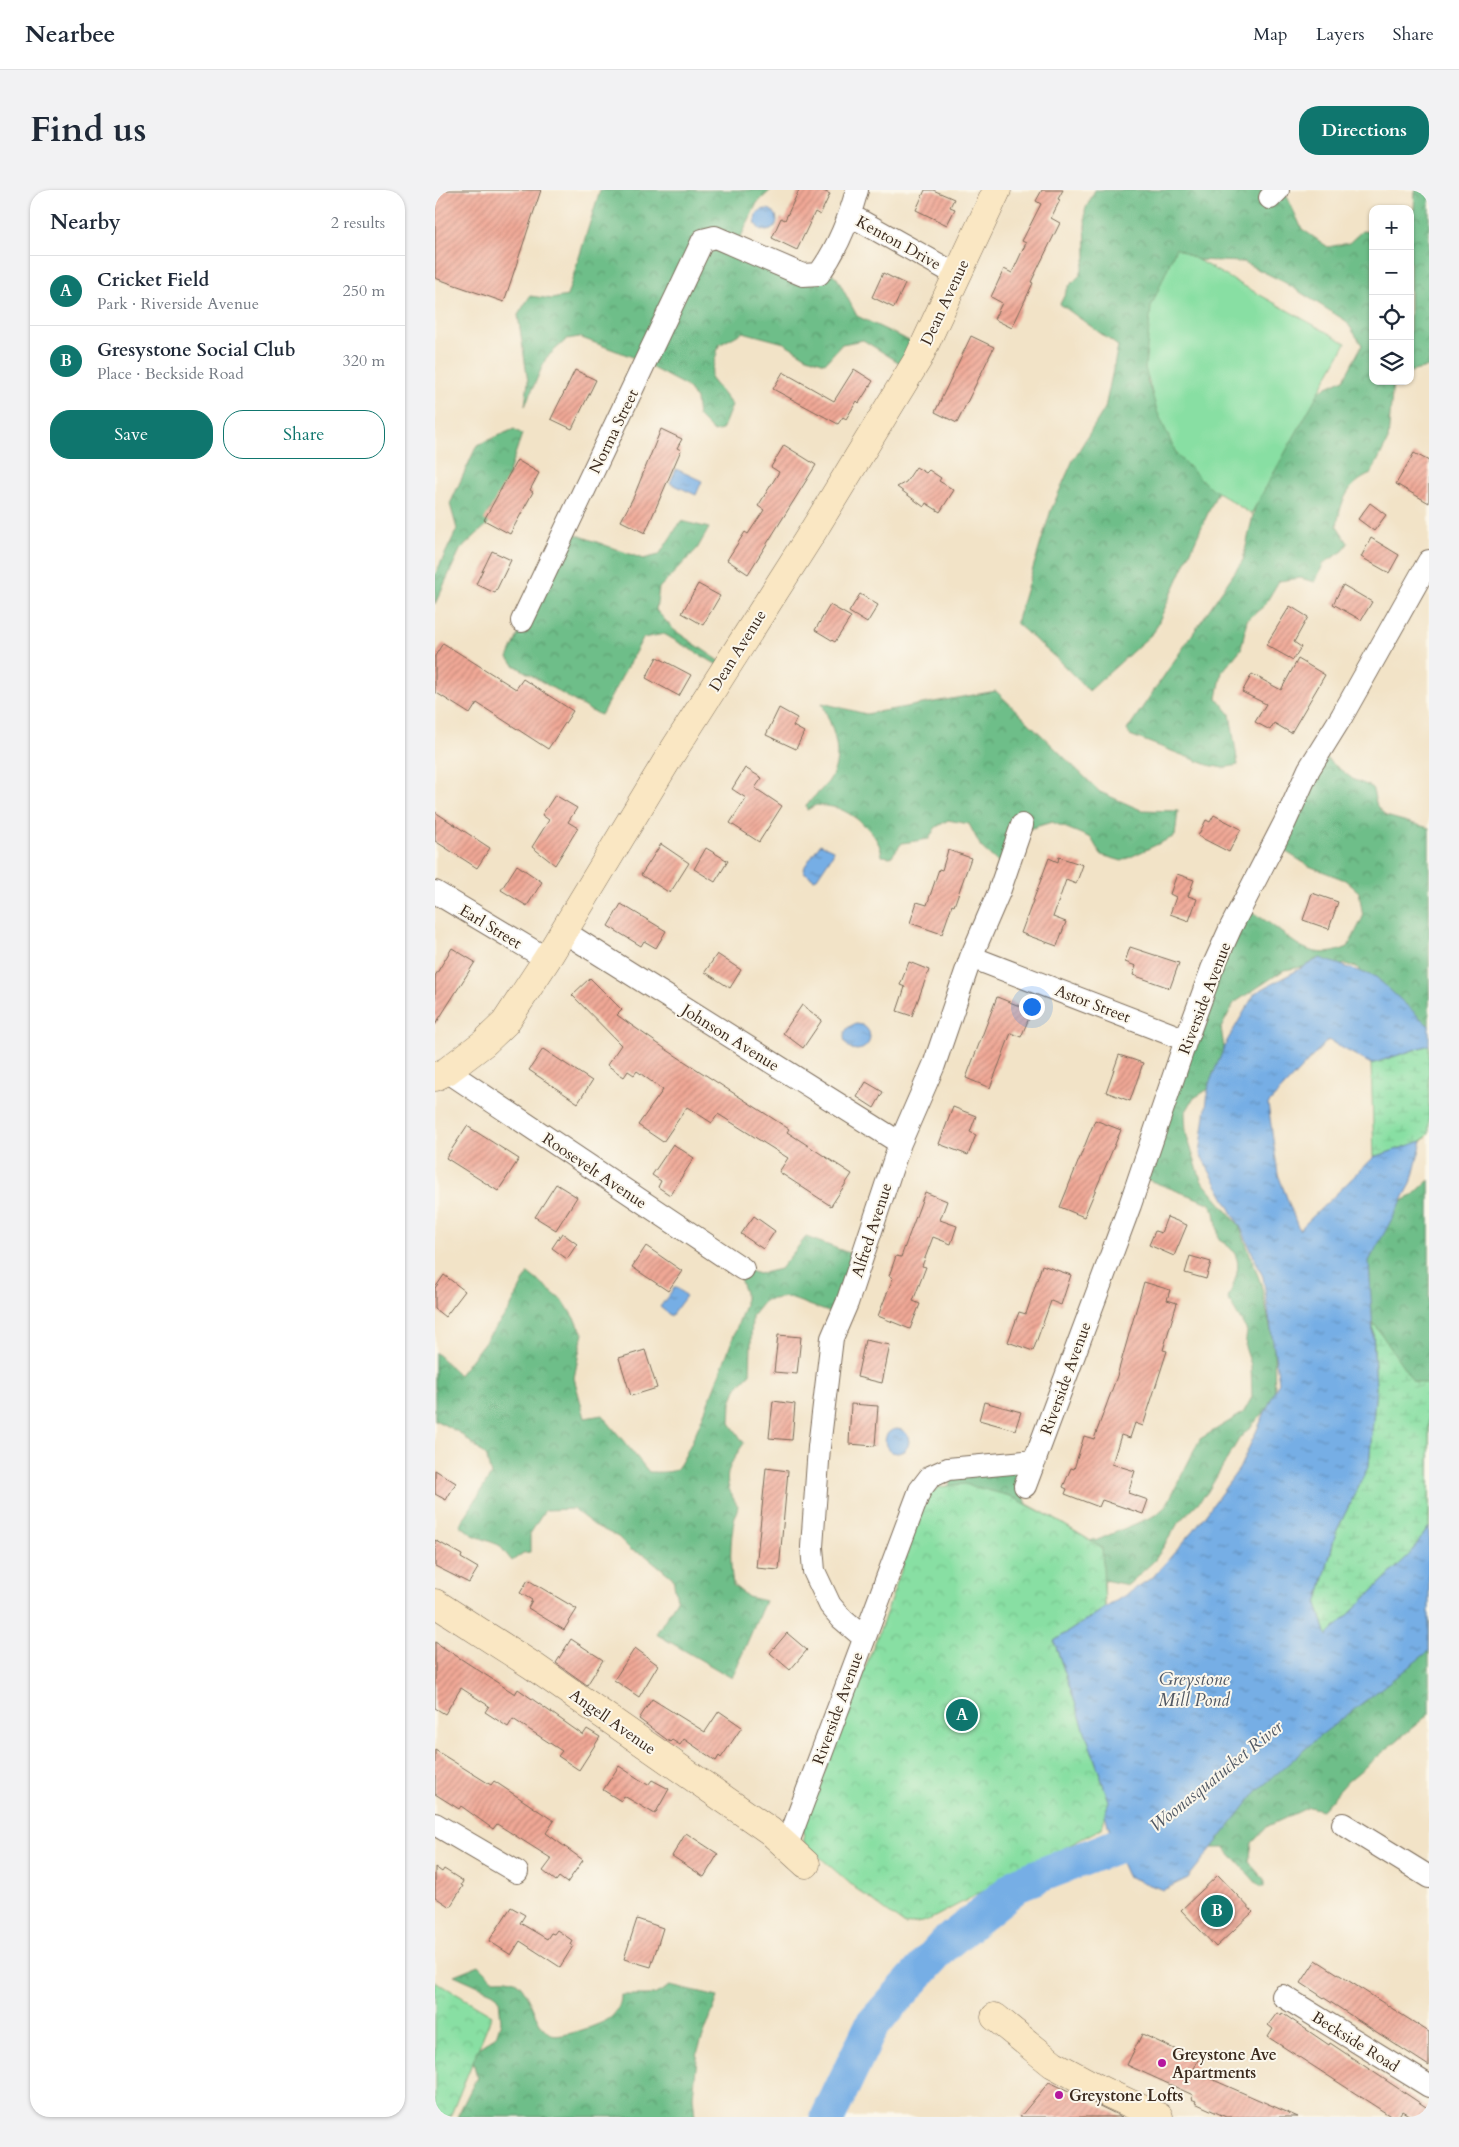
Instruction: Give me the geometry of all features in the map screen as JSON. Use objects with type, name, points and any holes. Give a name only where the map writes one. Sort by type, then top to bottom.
[{"type":"street","points":[[850,214],[857,190]]},
{"type":"street","name":"Dean Avenue","points":[[441,1074],[484,1043],[505,1023],[547,959],[747,633],[811,536],[918,359],[997,190]]},
{"type":"street","name":"Kenton Drive","points":[[703,240],[715,238],[803,275],[819,274],[827,262],[850,214],[957,275]]},
{"type":"street","name":"Norma Street","points":[[522,621],[703,240]]},
{"type":"street","name":"Riverside Avenue","points":[[1025,1486],[1130,1206],[1186,1040],[1231,927],[1285,822],[1309,769],[1342,716],[1429,560]]},
{"type":"street","name":"Alfred Avenue","points":[[863,1637],[842,1619],[830,1605],[814,1571],[813,1547],[819,1447],[832,1338],[847,1303],[899,1143],[934,1065],[971,957],[999,892],[1021,825]]},
{"type":"street","name":"Earl Street","points":[[435,892],[547,959]]},
{"type":"street","name":"Johnson Avenue","points":[[563,931],[899,1143]]},
{"type":"street","name":"Astor Street","points":[[971,957],[1186,1040]]},
{"type":"street","name":"Roosevelt Avenue","points":[[441,1074],[743,1269]]},
{"type":"street","name":"Riverside Avenue","points":[[787,1845],[863,1637],[888,1578],[919,1490],[930,1477],[947,1469],[1035,1461]]},
{"type":"street","name":"Angell Avenue","points":[[435,1603],[530,1664],[770,1831],[806,1864]]},
{"type":"street","points":[[435,1824],[517,1872]]},
{"type":"street","points":[[1343,1824],[1429,1877]]},
{"type":"street","name":"Beckside Road","points":[[1283,1996],[1429,2086]]},
{"type":"street","points":[[995,2017],[1053,2064],[1103,2091],[1159,2117]]},
{"type":"green space","points":[[600,190],[771,190],[757,203],[736,247],[809,279],[824,265],[837,278],[857,316],[924,348],[911,370],[863,340],[842,344],[825,363],[807,357],[784,343],[743,332],[719,345],[710,378],[732,405],[722,430],[714,432],[698,416],[696,399],[686,386],[630,356],[579,337],[567,339],[546,358],[525,406],[528,382],[518,315],[530,296],[552,299],[567,296]]},
{"type":"green space","points":[[1095,190],[1230,190],[1233,193],[1242,190],[1284,190],[1302,229],[1328,247],[1349,243],[1362,231],[1369,232],[1369,385],[1393,385],[1388,440],[1371,474],[1356,483],[1343,501],[1337,526],[1348,543],[1343,551],[1324,563],[1315,582],[1300,578],[1279,581],[1264,606],[1247,620],[1241,649],[1222,672],[1217,698],[1230,714],[1238,765],[1223,768],[1208,765],[1130,735],[1127,730],[1243,560],[1262,475],[1310,395],[1344,379],[1362,345],[1346,321],[1284,282],[1243,262],[1174,259],[1161,328],[1147,381],[1151,391],[1203,466],[1223,480],[1154,632],[1089,691],[1057,659],[1016,623],[1051,510],[1073,460],[1105,408],[1118,346],[1060,304],[1069,286],[1080,275],[1086,257],[1085,210]]},
{"type":"green space","points":[[1415,190],[1429,190],[1429,367],[1414,371],[1414,250]]},
{"type":"green space","points":[[1176,248],[1346,343],[1251,514],[1207,485],[1177,455],[1157,411],[1145,368],[1151,307]]},
{"type":"green space","points":[[514,429],[522,434],[493,519],[460,550],[435,604],[435,575],[457,529],[450,504],[477,445]]},
{"type":"green space","points":[[681,521],[709,528],[697,549],[659,588],[656,610],[674,630],[727,666],[723,668],[664,634],[643,638],[601,715],[591,711],[514,665],[508,658],[564,530],[643,559],[659,555]]},
{"type":"green space","points":[[996,691],[1100,792],[1141,810],[1178,811],[1175,836],[1122,861],[1101,855],[1091,838],[1052,822],[1015,833],[1003,867],[981,847],[969,824],[948,820],[935,828],[929,839],[902,843],[891,857],[882,856],[881,848],[872,834],[859,821],[844,811],[834,807],[816,805],[807,810],[806,805],[828,782],[836,763],[836,743],[822,703],[866,714]]},
{"type":"green space","points":[[1316,751],[1354,780],[1372,787],[1377,806],[1386,816],[1429,828],[1429,1027],[1374,1002],[1358,968],[1345,964],[1320,973],[1302,967],[1284,970],[1234,1003],[1221,1028],[1227,1067],[1215,1085],[1194,1098],[1185,1113],[1186,1133],[1201,1180],[1239,1225],[1261,1284],[1274,1345],[1275,1401],[1239,1439],[1207,1493],[1177,1525],[1155,1560],[1128,1585],[1104,1580],[1105,1605],[940,1487],[950,1486],[947,1467],[1017,1471],[1027,1504],[1091,1541],[1094,1539],[1095,1541],[1156,1515],[1166,1506],[1200,1439],[1243,1413],[1252,1397],[1251,1365],[1245,1347],[1247,1331],[1228,1299],[1237,1274],[1237,1259],[1234,1252],[1219,1240],[1215,1212],[1209,1203],[1138,1176],[1236,908],[1253,913],[1299,945],[1321,953],[1333,952],[1348,947],[1363,917],[1359,892],[1345,880],[1309,866],[1270,842]]},
{"type":"green space","points":[[1429,1045],[1429,1134],[1422,1141],[1374,1157],[1371,1064]]},
{"type":"green space","points":[[1429,1180],[1429,1531],[1330,1644],[1313,1610],[1395,1463],[1349,1307],[1373,1216],[1412,1196]]},
{"type":"green space","points":[[806,1237],[849,1253],[855,1258],[834,1314],[787,1297],[765,1300],[752,1316],[750,1374],[737,1387],[731,1402],[730,1423],[744,1443],[733,1460],[728,1474],[729,1488],[738,1506],[732,1535],[731,1565],[733,1585],[748,1597],[765,1601],[732,1678],[656,1634],[677,1600],[673,1578],[645,1555],[631,1550],[618,1537],[594,1525],[573,1509],[545,1510],[530,1534],[530,1552],[523,1553],[512,1561],[499,1545],[473,1535],[460,1525],[491,1475],[486,1456],[460,1433],[435,1420],[435,1352],[459,1375],[509,1310],[528,1273],[564,1302],[583,1333],[574,1378],[585,1418],[602,1415],[649,1472],[669,1472],[675,1470],[682,1462],[691,1444],[745,1305],[745,1293],[736,1267],[759,1274],[780,1269]]},
{"type":"green space","points":[[1373,1322],[1413,1381],[1429,1385],[1429,1527],[1410,1554],[1327,1636],[1317,1604],[1336,1532],[1369,1465],[1376,1388]]},
{"type":"green space","points":[[964,1484],[1010,1496],[1053,1518],[1102,1548],[1105,1608],[1054,1641],[1109,1801],[1102,1828],[927,1921],[905,1925],[855,1888],[804,1843],[803,1827],[883,1622],[928,1494],[940,1487]]},
{"type":"green space","points":[[1429,1620],[1429,1714],[1348,1781],[1322,1810],[1309,1807],[1268,1826],[1252,1843],[1249,1862],[1264,1880],[1264,1887],[1260,1887],[1225,1848],[1201,1848],[1230,1815]]},
{"type":"green space","points":[[479,1965],[493,1979],[510,1979],[518,1983],[545,2030],[557,2036],[599,2024],[610,2018],[619,2007],[621,1995],[654,1995],[670,1986],[718,1997],[698,2050],[693,2096],[695,2117],[457,2117],[477,2077],[471,2053],[496,2036],[501,2021],[499,1999],[494,1993],[454,1975]]},
{"type":"green space","points":[[435,1981],[492,2015],[450,2117],[435,2117]]},
{"type":"water","points":[[766,209],[774,212],[777,220],[774,228],[766,231],[758,228],[755,220],[758,212]]},
{"type":"water","points":[[676,469],[702,481],[696,495],[670,483]]},
{"type":"water","points":[[820,844],[833,850],[833,854],[817,878],[814,879],[804,872],[803,869]]},
{"type":"water","name":"Greystone Mill Pond","points":[[1320,958],[1376,977],[1429,1026],[1429,1045],[1371,1064],[1328,1040],[1268,1104],[1278,1174],[1299,1230],[1374,1157],[1422,1141],[1411,1184],[1369,1261],[1376,1388],[1369,1465],[1336,1532],[1317,1604],[1327,1636],[1410,1554],[1429,1527],[1429,1651],[1320,1736],[1258,1790],[1188,1878],[1163,1890],[1127,1876],[1114,1847],[1105,1814],[1109,1801],[1054,1641],[1153,1577],[1194,1530],[1239,1469],[1279,1382],[1263,1277],[1242,1230],[1200,1154],[1209,1084],[1227,1041],[1255,993]]},
{"type":"water","points":[[857,1024],[866,1028],[870,1037],[866,1046],[857,1050],[848,1046],[844,1037],[848,1028]]},
{"type":"water","points":[[674,1288],[677,1288],[686,1296],[671,1316],[660,1307]]},
{"type":"water","points":[[897,1429],[906,1432],[909,1441],[906,1450],[897,1453],[888,1450],[885,1441],[888,1432]]},
{"type":"building","points":[[438,190],[541,190],[504,302],[435,278],[435,198]]},
{"type":"building","points":[[799,190],[821,190],[830,194],[820,215],[815,212],[797,250],[772,238],[781,218],[785,220]]},
{"type":"building","points":[[925,190],[933,190],[954,199],[950,207],[955,209],[947,225],[916,210]]},
{"type":"building","points":[[1042,190],[1063,190],[1051,218],[1060,223],[1031,282],[1033,283],[1012,328],[994,319],[1002,303],[991,297],[1004,269],[1012,273],[1026,243],[1022,241],[1041,204],[1036,201]]},
{"type":"building","points":[[883,273],[905,284],[894,308],[872,297]]},
{"type":"building","points":[[971,336],[994,347],[957,423],[935,412]]},
{"type":"building","points":[[854,369],[873,381],[846,419],[843,417],[838,424],[773,389],[783,372],[834,401]]},
{"type":"building","points":[[575,370],[596,380],[572,429],[551,419]]},
{"type":"building","points":[[661,429],[682,439],[677,448],[681,450],[645,533],[621,521],[634,496]]},
{"type":"building","points":[[784,445],[816,465],[748,574],[727,560],[745,532],[748,534],[764,510],[758,506],[779,472],[771,467]]},
{"type":"building","points":[[1414,453],[1429,461],[1429,503],[1396,484]]},
{"type":"building","points":[[517,460],[539,473],[530,490],[533,492],[510,534],[484,520]]},
{"type":"building","points":[[916,467],[926,473],[929,470],[941,478],[939,481],[954,490],[940,512],[926,503],[924,507],[897,487],[906,482]]},
{"type":"building","points":[[1370,503],[1386,515],[1374,531],[1358,519]]},
{"type":"building","points":[[1371,538],[1399,555],[1389,573],[1361,557]]},
{"type":"building","points":[[492,551],[511,560],[495,593],[476,584]]},
{"type":"building","points":[[698,584],[720,596],[703,625],[682,613]]},
{"type":"building","points":[[1343,585],[1372,602],[1361,620],[1333,604]]},
{"type":"building","points":[[860,594],[878,605],[867,623],[849,612]]},
{"type":"building","points":[[830,605],[851,617],[835,642],[815,630]]},
{"type":"building","points":[[1290,606],[1308,617],[1294,642],[1301,647],[1293,660],[1266,645]]},
{"type":"building","points":[[443,643],[516,689],[523,679],[573,711],[548,749],[477,703],[470,714],[435,692],[435,656]]},
{"type":"building","points":[[657,657],[691,675],[679,696],[646,678]]},
{"type":"building","points":[[1298,659],[1325,675],[1291,733],[1274,723],[1270,730],[1255,722],[1266,704],[1242,692],[1252,674],[1281,690]]},
{"type":"building","points":[[779,708],[797,718],[793,726],[804,732],[796,749],[766,735]]},
{"type":"building","points":[[745,768],[762,778],[755,788],[782,806],[759,842],[730,823],[746,798],[732,789]]},
{"type":"building","points":[[555,795],[577,808],[568,822],[578,828],[555,865],[532,847],[549,820],[542,815]]},
{"type":"building","points":[[435,812],[490,848],[477,868],[435,841]]},
{"type":"building","points":[[1214,815],[1241,829],[1229,852],[1198,836],[1206,820],[1210,822]]},
{"type":"building","points":[[661,844],[689,863],[670,893],[641,875]]},
{"type":"building","points":[[706,848],[728,861],[715,882],[694,869]]},
{"type":"building","points":[[948,850],[971,858],[942,934],[910,923],[917,902],[927,905],[939,869],[942,870]]},
{"type":"building","points":[[1059,857],[1083,865],[1076,884],[1066,880],[1053,917],[1066,922],[1057,946],[1021,933],[1049,858],[1058,862]]},
{"type":"building","points":[[517,865],[542,882],[527,906],[501,890]]},
{"type":"building","points":[[1177,874],[1194,880],[1188,896],[1197,899],[1189,921],[1170,914],[1176,897],[1170,894]]},
{"type":"building","points":[[1312,893],[1338,902],[1329,929],[1303,920]]},
{"type":"building","points":[[621,904],[666,931],[656,948],[644,941],[641,946],[608,926]]},
{"type":"building","points":[[1130,947],[1179,963],[1170,988],[1133,975],[1136,966],[1125,962]]},
{"type":"building","points":[[452,948],[475,962],[435,1025],[435,976]]},
{"type":"building","points":[[717,954],[741,970],[730,988],[705,972]]},
{"type":"building","points":[[909,962],[929,970],[912,1016],[897,1011],[905,987],[900,985]]},
{"type":"building","points":[[590,978],[622,1010],[617,1015],[667,1050],[789,1129],[787,1132],[852,1174],[831,1206],[779,1172],[788,1158],[718,1114],[712,1123],[687,1107],[663,1142],[638,1125],[663,1090],[637,1071],[634,1075],[628,1071],[624,1077],[607,1065],[621,1045],[572,995]]},
{"type":"building","points":[[997,997],[1032,1011],[1021,1037],[1011,1033],[990,1088],[966,1078]]},
{"type":"building","points":[[802,1005],[822,1020],[803,1048],[783,1033]]},
{"type":"building","points":[[543,1049],[592,1081],[578,1103],[529,1070]]},
{"type":"building","points":[[1119,1055],[1143,1063],[1130,1101],[1106,1092]]},
{"type":"building","points":[[866,1082],[883,1092],[874,1108],[857,1097]]},
{"type":"building","points":[[953,1107],[976,1116],[970,1132],[976,1135],[968,1155],[939,1144]]},
{"type":"building","points":[[1095,1120],[1121,1130],[1084,1217],[1060,1207]]},
{"type":"building","points":[[467,1126],[519,1159],[498,1191],[446,1158]]},
{"type":"building","points":[[673,1144],[694,1158],[670,1195],[658,1187],[661,1181],[652,1175]]},
{"type":"building","points":[[556,1184],[577,1197],[556,1230],[535,1217]]},
{"type":"building","points":[[925,1192],[947,1201],[940,1220],[957,1226],[951,1244],[933,1237],[922,1266],[926,1267],[913,1301],[920,1304],[910,1329],[878,1316],[893,1278],[889,1276],[896,1256],[901,1257]]},
{"type":"building","points":[[754,1216],[775,1231],[763,1249],[741,1234]]},
{"type":"building","points":[[1167,1217],[1187,1225],[1174,1256],[1149,1245],[1155,1231],[1161,1233]]},
{"type":"building","points":[[562,1233],[577,1244],[567,1259],[552,1248]]},
{"type":"building","points":[[646,1246],[682,1271],[668,1291],[632,1267]]},
{"type":"building","points":[[1190,1256],[1211,1262],[1206,1279],[1185,1273]]},
{"type":"building","points":[[1042,1265],[1071,1275],[1061,1305],[1051,1301],[1033,1351],[1008,1342],[1019,1312],[1026,1314]]},
{"type":"building","points":[[444,1275],[465,1291],[445,1317],[435,1309],[435,1288]]},
{"type":"building","points":[[1144,1282],[1170,1290],[1167,1300],[1177,1303],[1163,1350],[1167,1351],[1143,1426],[1135,1423],[1130,1438],[1121,1435],[1112,1464],[1135,1471],[1128,1493],[1148,1500],[1143,1514],[1102,1500],[1099,1507],[1065,1494],[1067,1489],[1063,1487],[1071,1468],[1074,1469],[1084,1436],[1094,1439],[1117,1376]]},
{"type":"building","points":[[778,1335],[801,1337],[797,1374],[774,1372]]},
{"type":"building","points":[[865,1340],[890,1345],[882,1383],[857,1377]]},
{"type":"building","points":[[645,1350],[657,1388],[631,1396],[619,1358]]},
{"type":"building","points":[[773,1401],[795,1404],[792,1440],[769,1438]]},
{"type":"building","points":[[984,1402],[1021,1412],[1015,1430],[979,1420]]},
{"type":"building","points":[[851,1404],[878,1406],[875,1446],[849,1444]]},
{"type":"building","points":[[766,1468],[788,1471],[779,1570],[756,1568]]},
{"type":"building","points":[[435,1470],[456,1483],[446,1500],[435,1494]]},
{"type":"building","points":[[435,1540],[462,1555],[461,1558],[478,1568],[469,1583],[435,1566]]},
{"type":"building","points":[[528,1580],[577,1609],[564,1630],[528,1608],[532,1600],[520,1593]]},
{"type":"building","points":[[787,1633],[807,1650],[790,1670],[770,1653]]},
{"type":"building","points":[[571,1639],[603,1660],[587,1685],[556,1663]]},
{"type":"building","points":[[435,1642],[515,1694],[518,1689],[583,1735],[587,1729],[600,1737],[579,1770],[558,1756],[562,1751],[513,1719],[508,1727],[485,1712],[489,1706],[461,1688],[445,1714],[435,1708]]},
{"type":"building","points":[[635,1648],[658,1665],[639,1697],[614,1680]]},
{"type":"building","points":[[652,1699],[705,1732],[719,1711],[742,1727],[721,1758],[719,1756],[716,1761],[684,1739],[680,1745],[672,1740],[670,1742],[639,1719]]},
{"type":"building","points":[[435,1750],[491,1785],[494,1781],[554,1821],[546,1833],[583,1860],[567,1883],[559,1877],[556,1881],[543,1871],[552,1859],[497,1824],[493,1829],[461,1806],[459,1809],[435,1794]]},
{"type":"building","points":[[619,1766],[648,1785],[652,1780],[669,1789],[655,1814],[624,1796],[621,1801],[603,1790]]},
{"type":"building","points":[[686,1833],[718,1854],[704,1877],[672,1856]]},
{"type":"building","points":[[435,1867],[442,1872],[444,1869],[463,1881],[461,1885],[463,1886],[450,1907],[435,1897]]},
{"type":"building","points":[[1218,1875],[1253,1912],[1216,1947],[1181,1910]]},
{"type":"building","points":[[511,1907],[525,1915],[520,1923],[547,1939],[551,1933],[554,1934],[557,1930],[573,1941],[571,1945],[573,1946],[560,1967],[520,1941],[511,1955],[489,1941]]},
{"type":"building","points":[[637,1919],[663,1928],[651,1967],[624,1959]]},
{"type":"building","points":[[1316,1960],[1429,2032],[1429,2066],[1301,1983]]},
{"type":"building","points":[[1277,2013],[1281,2015],[1282,2013],[1329,2045],[1330,2043],[1429,2109],[1429,2117],[1412,2117],[1402,2111],[1398,2117],[1392,2117],[1268,2037],[1273,2029],[1268,2025]]},
{"type":"building","points":[[1142,2034],[1198,2060],[1193,2071],[1298,2117],[1226,2117],[1195,2103],[1196,2101],[1191,2099],[1193,2095],[1127,2065]]},
{"type":"building","name":"Greystone Lofts","points":[[1049,2082],[1071,2092],[1122,2117],[1020,2117]]},
{"type":"waterway","name":"Woonasquatucket River","points":[[828,2117],[872,2025],[945,1944],[1020,1883],[1114,1847],[1158,1827]]},
{"type":"place","name":"Cricket Field","points":[[962,1715]]},
{"type":"place","name":"Gresystone Social Club","points":[[1217,1911]]},
{"type":"place","name":"Greystone Ave Apartments","points":[[1162,2063]]},
{"type":"place","name":"Greystone Lofts","points":[[1059,2095]]}]
